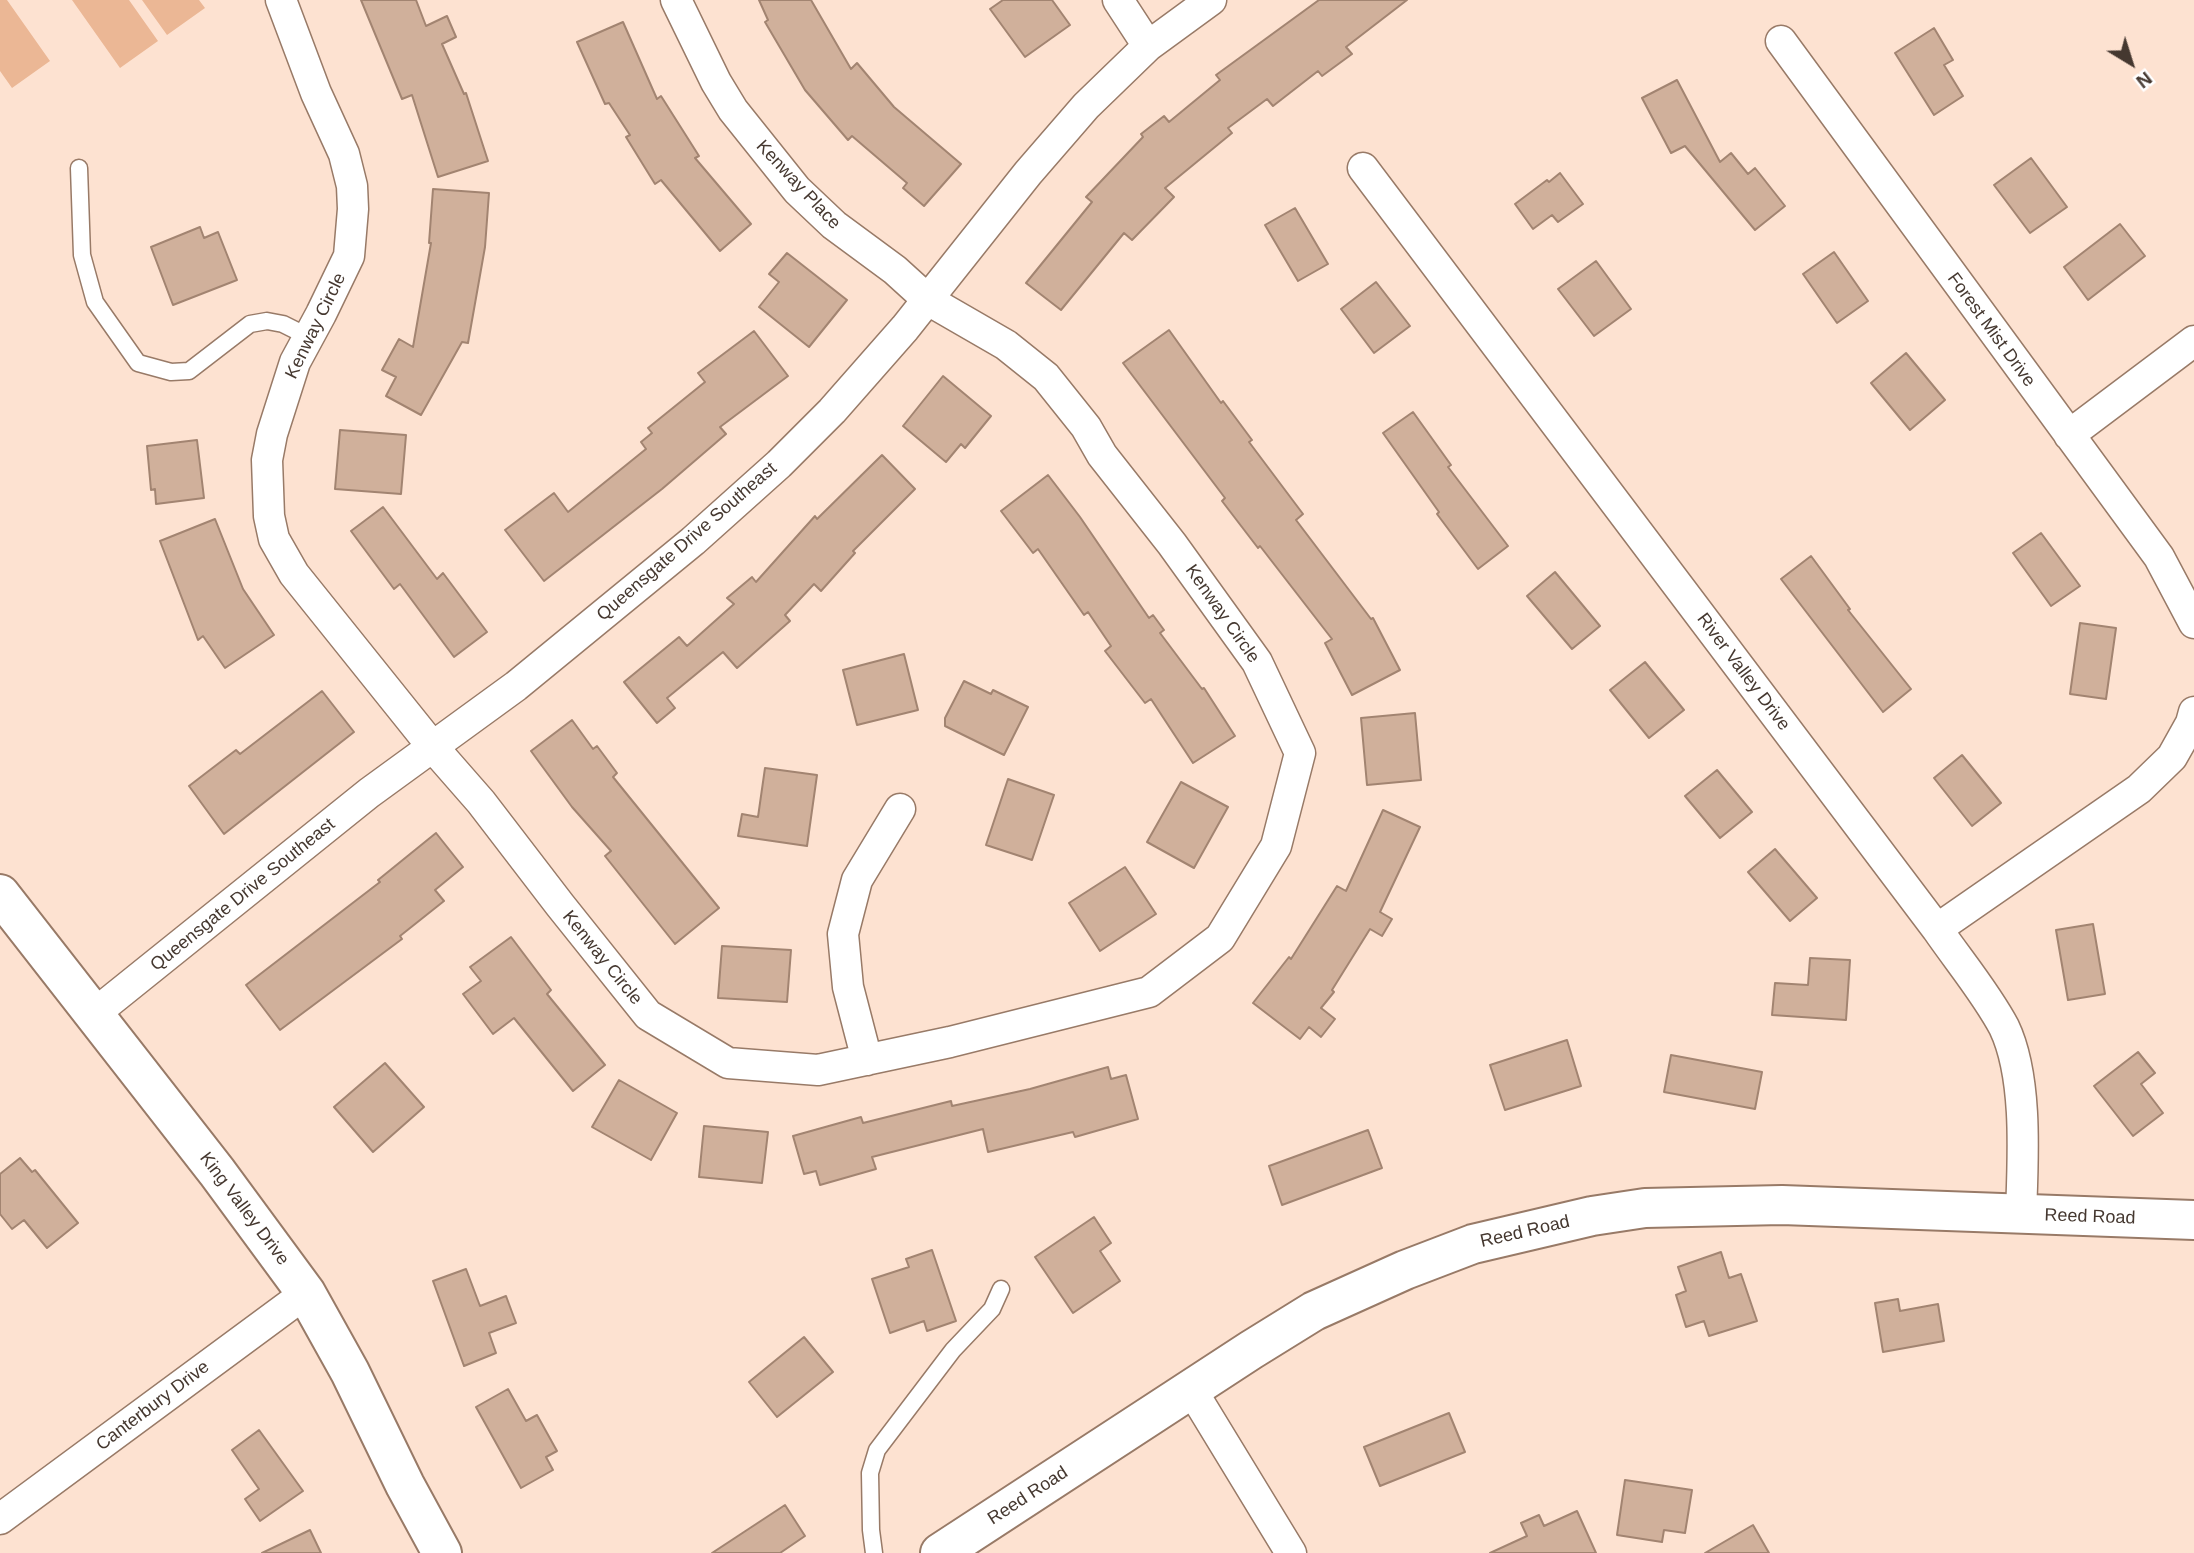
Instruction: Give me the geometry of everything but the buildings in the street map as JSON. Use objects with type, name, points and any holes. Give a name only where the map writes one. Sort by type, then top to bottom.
[{"type":"street","name":"Kenway Circle","points":[[281,0],[316,93],[344,154],[352,186],[353,209],[349,256],[295,362],[282,398],[267,460],[269,516],[274,539],[294,574],[432,746],[481,802],[649,1016],[727,1063],[818,1070],[950,1042],[1149,992],[1220,938],[1276,846],[1300,753],[1257,662],[1172,544],[1102,455],[1086,427],[1046,377],[1006,345]]},
{"type":"street","name":"Kenway Place","points":[[677,0],[716,82],[733,110],[797,190],[834,225],[895,270],[928,300],[1006,345]]},
{"type":"street","points":[[1118,0],[1148,46]]},
{"type":"street","name":"Queensgate Drive Southeast","points":[[94,1014],[369,793],[516,686],[693,541],[832,411],[928,300],[1028,173],[1086,106],[1148,46],[1211,0]]},
{"type":"street","name":"Forest Mist Drive","points":[[1781,41],[2159,557],[2194,623]]},
{"type":"street","name":"River Valley Drive","points":[[1363,168],[1937,929],[1993,1009],[2004,1027],[2016,1061],[2020,1102],[2021,1214]]},
{"type":"street","points":[[2068,435],[2194,341]]},
{"type":"street","points":[[1937,929],[2139,789],[2172,757],[2192,723],[2194,712]]},
{"type":"street","points":[[867,1060],[848,987],[842,934],[857,880],[900,808]]},
{"type":"street","name":"King Valley Drive","points":[[10,913],[94,1014],[217,1172],[306,1293],[350,1372],[405,1486],[442,1553]]},
{"type":"street","name":"Reed Road","points":[[940,1553],[1314,1311],[1473,1244],[1592,1216],[1645,1208],[1715,1205],[2194,1220]]},
{"type":"street","name":"Canterbury Drive","points":[[0,1519],[306,1293]]},
{"type":"street","points":[[1191,1390],[1291,1553]]},
{"type":"lane","points":[[79,168],[82,255],[95,302],[138,363],[171,372],[189,371],[250,324],[267,321],[283,324],[309,337]]},
{"type":"lane","points":[[874,1553],[870,1473],[877,1450],[953,1350],[992,1309],[1001,1289]]},
{"type":"shaded area","points":[[0,0],[7,0],[50,61],[12,88],[0,71]]},
{"type":"shaded area","points":[[72,0],[129,0],[158,41],[120,68]]},
{"type":"shaded area","points":[[142,0],[199,0],[205,8],[167,35]]}]
